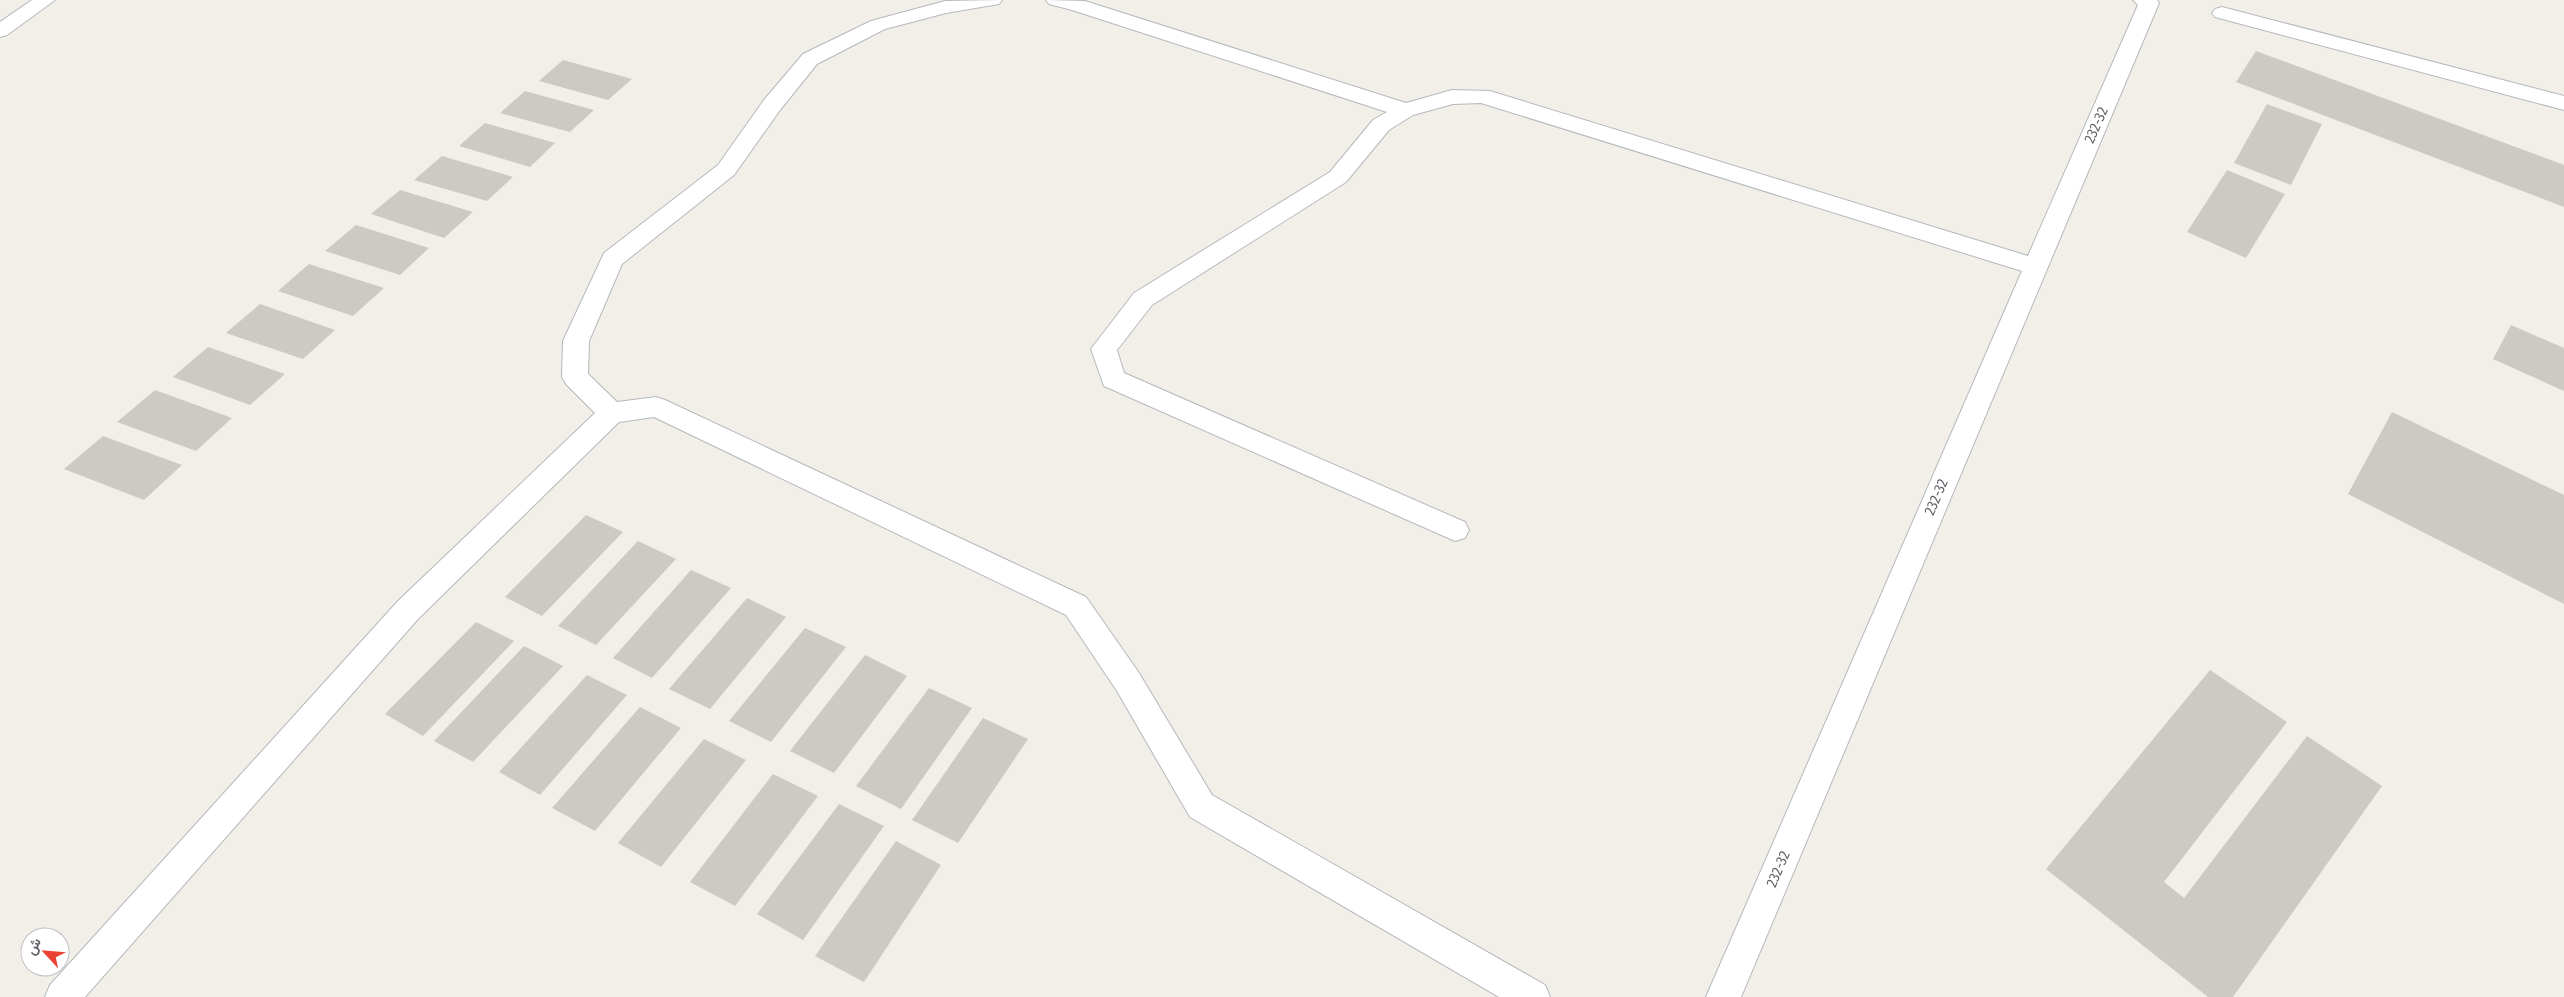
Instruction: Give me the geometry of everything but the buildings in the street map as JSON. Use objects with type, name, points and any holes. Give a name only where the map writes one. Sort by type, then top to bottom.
[{"type":"street","points":[[0,31],[45,0]]},
{"type":"street","points":[[612,414],[574,377],[576,340],[612,259],[726,170],[772,105],[810,59],[878,25],[945,7],[992,0]]},
{"type":"street","points":[[1056,0],[1078,5],[1405,110]]},
{"type":"street","name":"232-32","points":[[1723,997],[2034,267],[2149,3],[2143,0]]},
{"type":"street","points":[[2222,13],[2564,102]]},
{"type":"street","points":[[1456,530],[1113,380],[1104,349],[1143,298],[1338,177],[1381,125],[1405,110],[1452,97],[1482,96],[2034,267]]},
{"type":"street","points":[[62,997],[408,610],[612,414],[656,407],[1076,606],[1128,682],[1201,806],[1533,997]]}]
